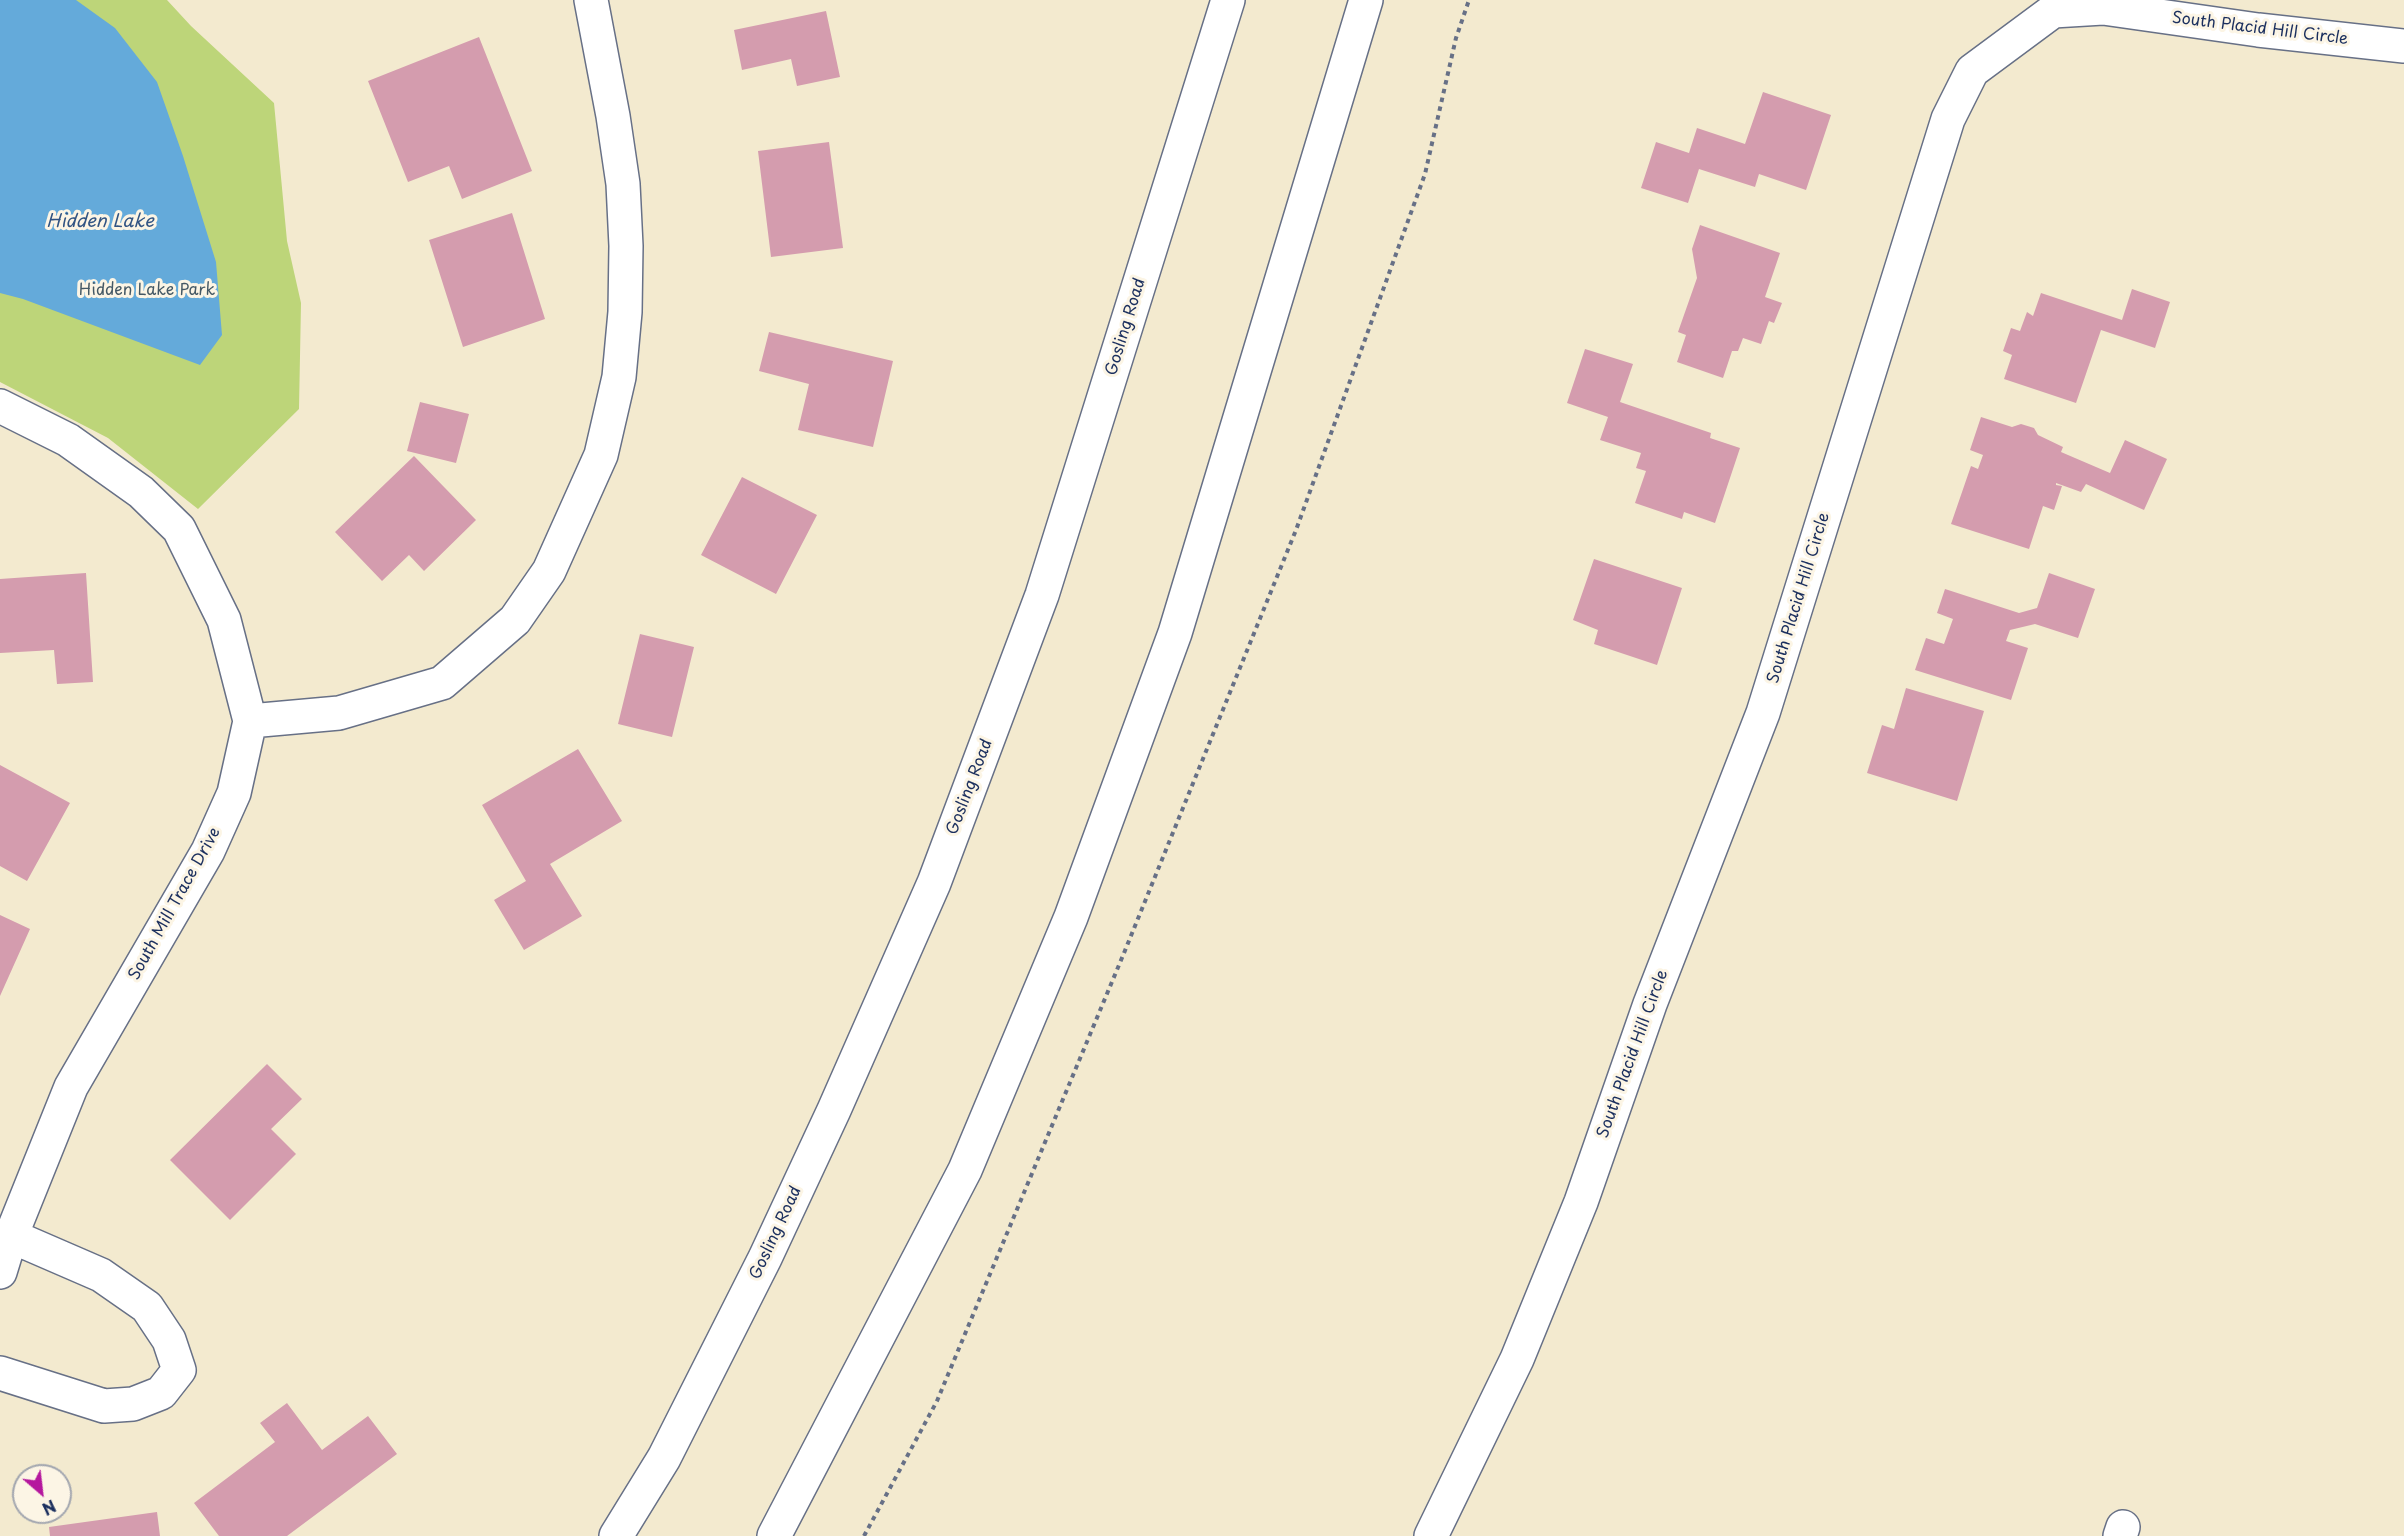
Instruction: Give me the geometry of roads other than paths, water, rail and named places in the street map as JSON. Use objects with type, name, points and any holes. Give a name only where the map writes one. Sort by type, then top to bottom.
[{"type":"street","points":[[250,721],[339,713],[442,683],[515,620],[549,571],[601,454],[619,377],[625,312],[626,246],[622,184],[613,116],[591,0]]},
{"type":"street","name":"Gosling Road","points":[[616,1536],[664,1458],[765,1258],[834,1110],[934,883],[1042,595],[1228,0]]},
{"type":"street","points":[[774,1536],[965,1170],[1071,917],[1175,633],[1366,0]]},
{"type":"street","name":"South Placid Hill Circle","points":[[1431,1536],[1517,1359],[1576,1213],[1650,1004],[1763,713],[1948,119],[1972,71],[2053,10],[2103,8],[2258,30],[2404,46]]},
{"type":"street","name":"South Mill Trace Drive","points":[[0,406],[68,440],[141,492],[179,529],[224,620],[250,721],[234,793],[207,851],[71,1087],[11,1236],[0,1272]]},
{"type":"street","points":[[0,1373],[104,1406],[133,1404],[161,1393],[179,1370],[169,1340],[147,1306],[101,1275],[11,1236]]},
{"type":"water","name":"Hidden Lake","points":[[0,0],[76,0],[115,28],[157,82],[216,262],[222,335],[200,365],[23,299],[0,293]]},
{"type":"park label","name":"Hidden Lake Park","points":[[147,291]]}]
